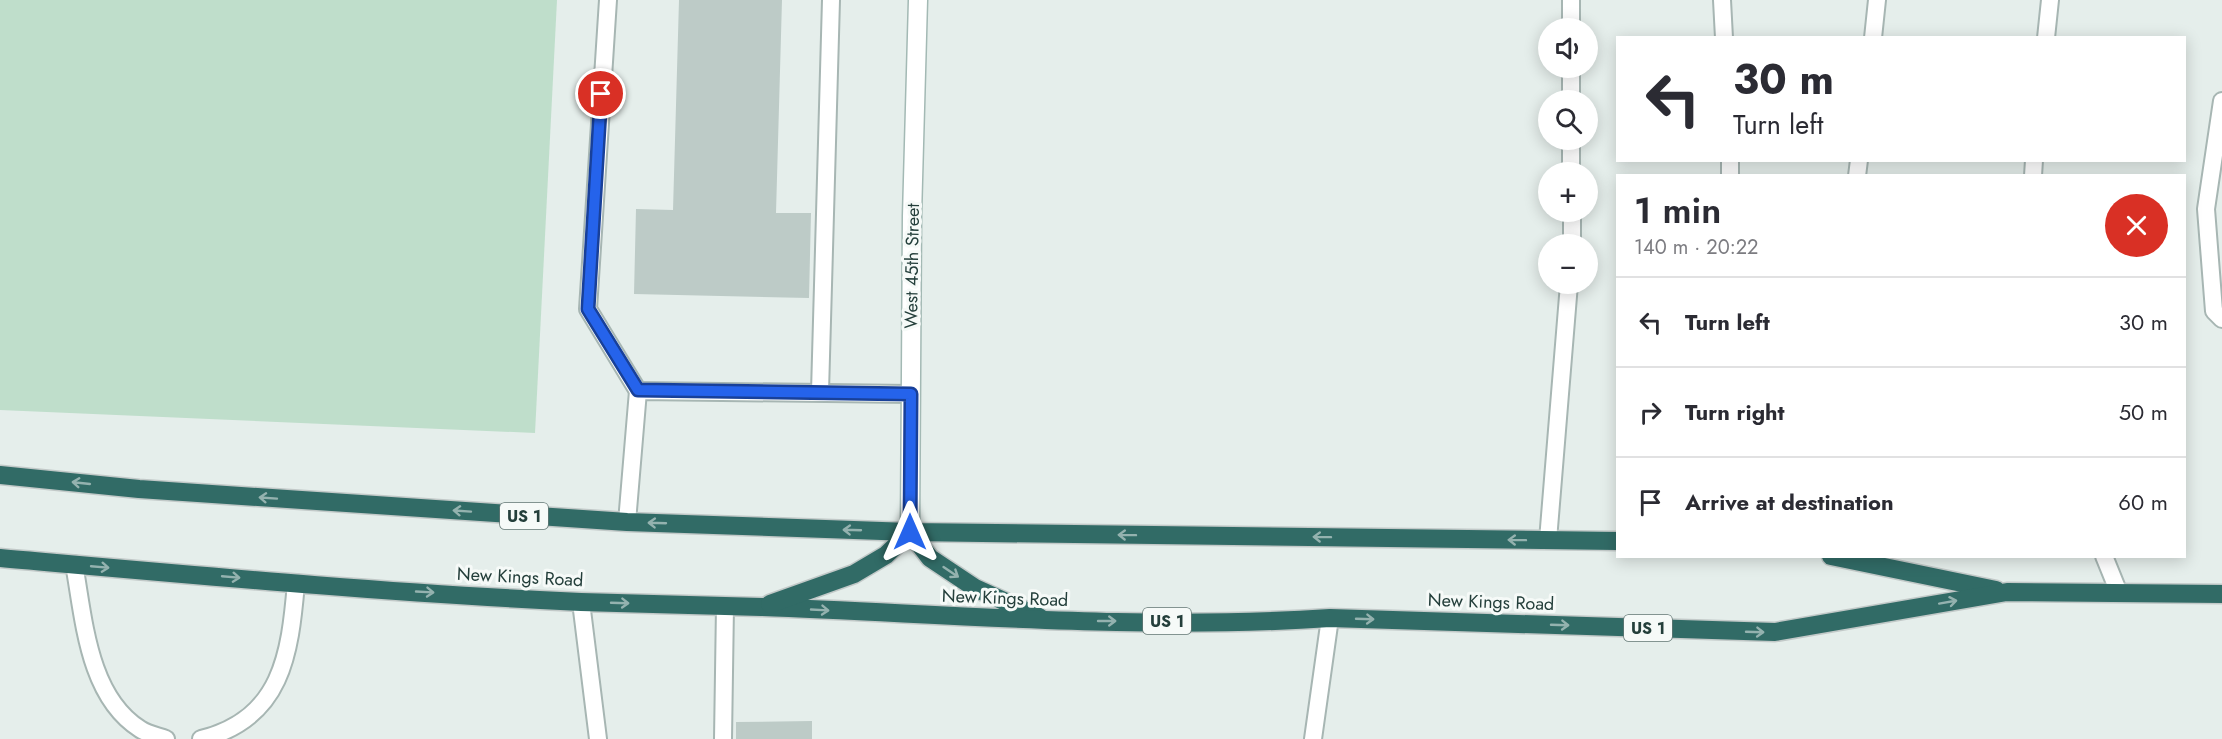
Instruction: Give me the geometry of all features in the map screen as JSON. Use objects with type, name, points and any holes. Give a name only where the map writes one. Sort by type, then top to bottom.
[{"type":"highway","name":"US 1","points":[[0,475],[151,490],[627,522],[910,532],[1616,541]]},
{"type":"highway","points":[[762,607],[854,574],[886,555],[910,532],[930,558],[975,588],[1048,621]]},
{"type":"highway","name":"New Kings Road","points":[[0,558],[297,583],[581,602],[762,607],[1048,621],[1286,621],[1330,618],[1775,632],[2007,592],[2222,594]]},
{"type":"highway","name":"New Kings Road","points":[[1839,558],[2007,592]]},
{"type":"street","name":"West 45th Street","points":[[910,532],[912,216],[918,0]]},
{"type":"lane","points":[[608,0],[588,309],[638,390],[627,522]]},
{"type":"lane","points":[[820,392],[831,0]]},
{"type":"lane","points":[[1571,0],[1571,18]]},
{"type":"lane","points":[[1722,0],[1724,36]]},
{"type":"lane","points":[[1873,36],[1877,0]]},
{"type":"lane","points":[[2046,36],[2050,0]]},
{"type":"lane","points":[[2222,101],[2206,209],[2214,311],[2222,319]]},
{"type":"lane","points":[[1548,540],[1568,294]]},
{"type":"lane","points":[[638,390],[911,394]]},
{"type":"lane","points":[[2105,558],[2119,593]]},
{"type":"lane","points":[[74,564],[96,670],[119,712],[141,731],[166,739]]},
{"type":"lane","points":[[201,739],[225,733],[250,715],[271,693],[284,663],[297,583]]},
{"type":"lane","points":[[581,602],[598,739]]},
{"type":"lane","points":[[723,739],[725,606]]},
{"type":"lane","points":[[1313,739],[1330,618]]},
{"type":"green space","points":[[0,0],[557,0],[535,433],[0,410]]},
{"type":"building","points":[[679,0],[782,0],[776,213],[811,213],[809,298],[634,294],[636,209],[673,210]]},
{"type":"building","points":[[812,721],[812,739],[736,739],[736,722]]},
{"type":"route","points":[[601,94],[588,309],[638,390],[911,394],[910,532]]}]
